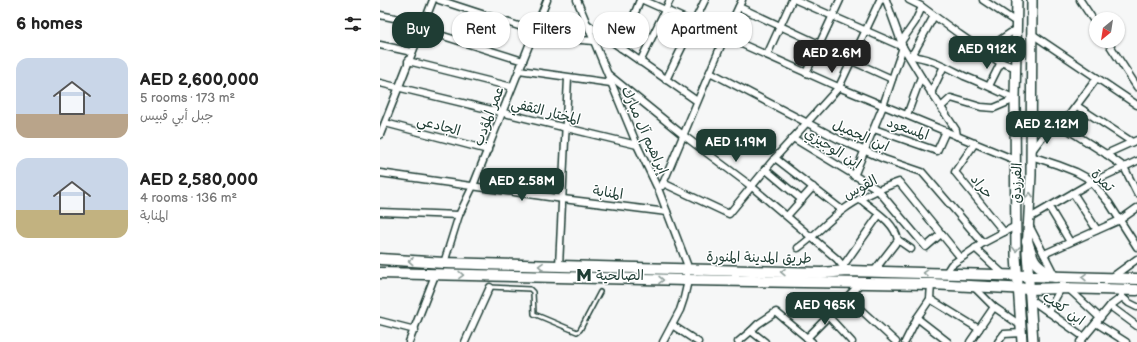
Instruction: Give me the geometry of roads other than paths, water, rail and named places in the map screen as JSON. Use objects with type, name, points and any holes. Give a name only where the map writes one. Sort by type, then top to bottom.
[{"type":"main road","name":"الفرزدق","points":[[1017,0],[1015,99],[1016,226],[1017,275],[1021,334]]},
{"type":"main road","name":"الفرزدق","points":[[1032,0],[1031,154],[1027,252],[1033,342]]},
{"type":"main road","points":[[1027,241],[1035,262],[1039,267],[1056,277]]},
{"type":"main road","name":"طريق المدينة المنورة","points":[[380,259],[444,263],[822,273],[845,268],[874,271],[1137,279]]},
{"type":"main road","name":"طريق المدينة المنورة","points":[[380,274],[931,284],[1018,289],[1029,294],[1065,288],[1122,293],[1137,290]]},
{"type":"street","points":[[428,12],[433,0]]},
{"type":"street","points":[[439,0],[518,28]]},
{"type":"street","name":"عمر المؤدب","points":[[542,12],[547,0]]},
{"type":"street","name":"إبراهيم آل مبارك","points":[[577,0],[593,39]]},
{"type":"street","points":[[635,12],[640,0]]},
{"type":"street","points":[[643,0],[670,12]]},
{"type":"street","points":[[640,62],[670,0]]},
{"type":"street","points":[[699,12],[705,0]]},
{"type":"street","points":[[736,12],[742,0]]},
{"type":"street","points":[[767,55],[792,0]]},
{"type":"street","points":[[796,0],[865,30],[902,44]]},
{"type":"street","points":[[806,73],[840,0]]},
{"type":"street","points":[[663,183],[729,214],[775,158],[839,88],[880,0]]},
{"type":"street","points":[[886,0],[902,44],[931,93],[956,130],[957,136]]},
{"type":"street","points":[[909,0],[922,7],[1001,62],[1016,68]]},
{"type":"street","points":[[983,0],[1016,25],[984,51]]},
{"type":"street","points":[[1080,0],[1089,14]]},
{"type":"street","points":[[739,7],[819,44]]},
{"type":"street","points":[[854,176],[883,106],[902,44],[922,7]]},
{"type":"street","points":[[380,15],[392,18]]},
{"type":"street","points":[[909,56],[914,52],[934,16]]},
{"type":"street","points":[[587,24],[593,28]]},
{"type":"street","points":[[444,34],[522,61]]},
{"type":"street","points":[[1032,34],[1137,105]]},
{"type":"street","points":[[380,45],[412,52]]},
{"type":"street","points":[[380,135],[414,48]]},
{"type":"street","name":"عمر المؤدب","points":[[444,263],[459,215],[488,150],[527,48]]},
{"type":"street","name":"إبراهيم آل مبارك","points":[[597,48],[637,145],[659,191],[687,264],[687,280],[684,298],[663,342]]},
{"type":"street","points":[[621,48],[697,101]]},
{"type":"street","points":[[666,80],[682,48]]},
{"type":"street","points":[[659,191],[719,48]]},
{"type":"street","points":[[751,48],[839,88],[1016,160]]},
{"type":"street","points":[[1112,48],[1137,87]]},
{"type":"street","points":[[909,56],[917,56],[944,66],[1015,99]]},
{"type":"street","points":[[408,61],[512,87]]},
{"type":"street","points":[[852,61],[892,79]]},
{"type":"street","points":[[989,86],[1001,62]]},
{"type":"street","points":[[931,93],[944,66]]},
{"type":"street","points":[[519,70],[612,83]]},
{"type":"street","name":"ابن الجميل","points":[[710,72],[838,138],[922,172],[983,243]]},
{"type":"street","points":[[608,74],[683,135],[751,186],[845,268],[879,215]]},
{"type":"street","points":[[907,116],[921,76]]},
{"type":"street","points":[[559,266],[567,128],[568,78]]},
{"type":"street","points":[[1061,126],[1097,78]]},
{"type":"street","name":"المختار الثقفي","points":[[380,84],[398,87],[637,145]]},
{"type":"street","points":[[941,107],[950,98],[981,107],[994,108],[1015,99]]},
{"type":"street","points":[[1077,106],[1134,141]]},
{"type":"street","points":[[1031,154],[1054,121],[1124,167],[1137,193]]},
{"type":"street","name":"الجادعي","points":[[385,123],[488,150]]},
{"type":"street","name":"المسعود","points":[[874,128],[937,151],[946,131]]},
{"type":"street","name":"ابن الوجيزي","points":[[793,138],[877,189],[926,248],[941,234]]},
{"type":"street","points":[[1106,154],[1134,141]]},
{"type":"street","name":"حراد","points":[[975,143],[955,172],[1004,232]]},
{"type":"street","name":"تمرة","points":[[1031,154],[1076,172],[1089,179],[1109,203],[1136,243]]},
{"type":"street","points":[[775,158],[842,210]]},
{"type":"street","points":[[1056,277],[1028,222],[1049,207],[1092,182],[1137,161]]},
{"type":"street","points":[[766,169],[802,200]]},
{"type":"street","name":"المنابة","points":[[380,174],[667,212]]},
{"type":"street","name":"القوس","points":[[798,248],[812,238],[842,210],[877,189],[899,182],[960,258]]},
{"type":"street","points":[[787,216],[813,187]]},
{"type":"street","points":[[1073,193],[1097,230]]},
{"type":"street","points":[[860,199],[879,215],[884,216],[897,233],[898,240],[874,271]]},
{"type":"street","points":[[1049,207],[1070,242]]},
{"type":"street","points":[[1044,254],[1120,220],[1137,208]]},
{"type":"street","points":[[380,212],[459,215]]},
{"type":"street","points":[[946,273],[951,265],[960,258],[983,243],[1016,226]]},
{"type":"street","points":[[898,240],[911,248]]},
{"type":"street","points":[[975,248],[1002,274]]},
{"type":"street","points":[[1111,278],[1137,259]]},
{"type":"street","points":[[409,342],[435,275]]},
{"type":"street","points":[[738,342],[758,324],[776,312],[810,340],[828,316],[861,283]]},
{"type":"street","points":[[905,342],[917,318],[930,299],[931,284]]},
{"type":"street","points":[[973,286],[1021,334]]},
{"type":"street","points":[[465,342],[490,287]]},
{"type":"street","points":[[1048,312],[1065,288],[1098,320],[1126,342]]},
{"type":"street","points":[[1082,339],[1122,293],[1129,303],[1137,307]]},
{"type":"street","name":"ابن كعب","points":[[1029,294],[1048,312],[1082,339]]},
{"type":"street","points":[[847,297],[893,341]]},
{"type":"street","points":[[930,299],[979,329]]},
{"type":"street","points":[[806,300],[828,316],[852,342]]},
{"type":"street","points":[[1110,306],[1137,326]]},
{"type":"street","points":[[970,342],[994,307]]},
{"type":"street","points":[[917,318],[948,342]]},
{"type":"street","points":[[380,320],[414,330]]},
{"type":"street","points":[[672,325],[698,342]]},
{"type":"street","points":[[752,331],[765,342]]},
{"type":"street","points":[[998,342],[1004,334],[1021,334]]},
{"type":"lane","points":[[490,287],[530,289],[533,292],[534,314],[577,332],[580,330],[600,292]]},
{"type":"place","name":"الصالحية","points":[[584,275]]}]
